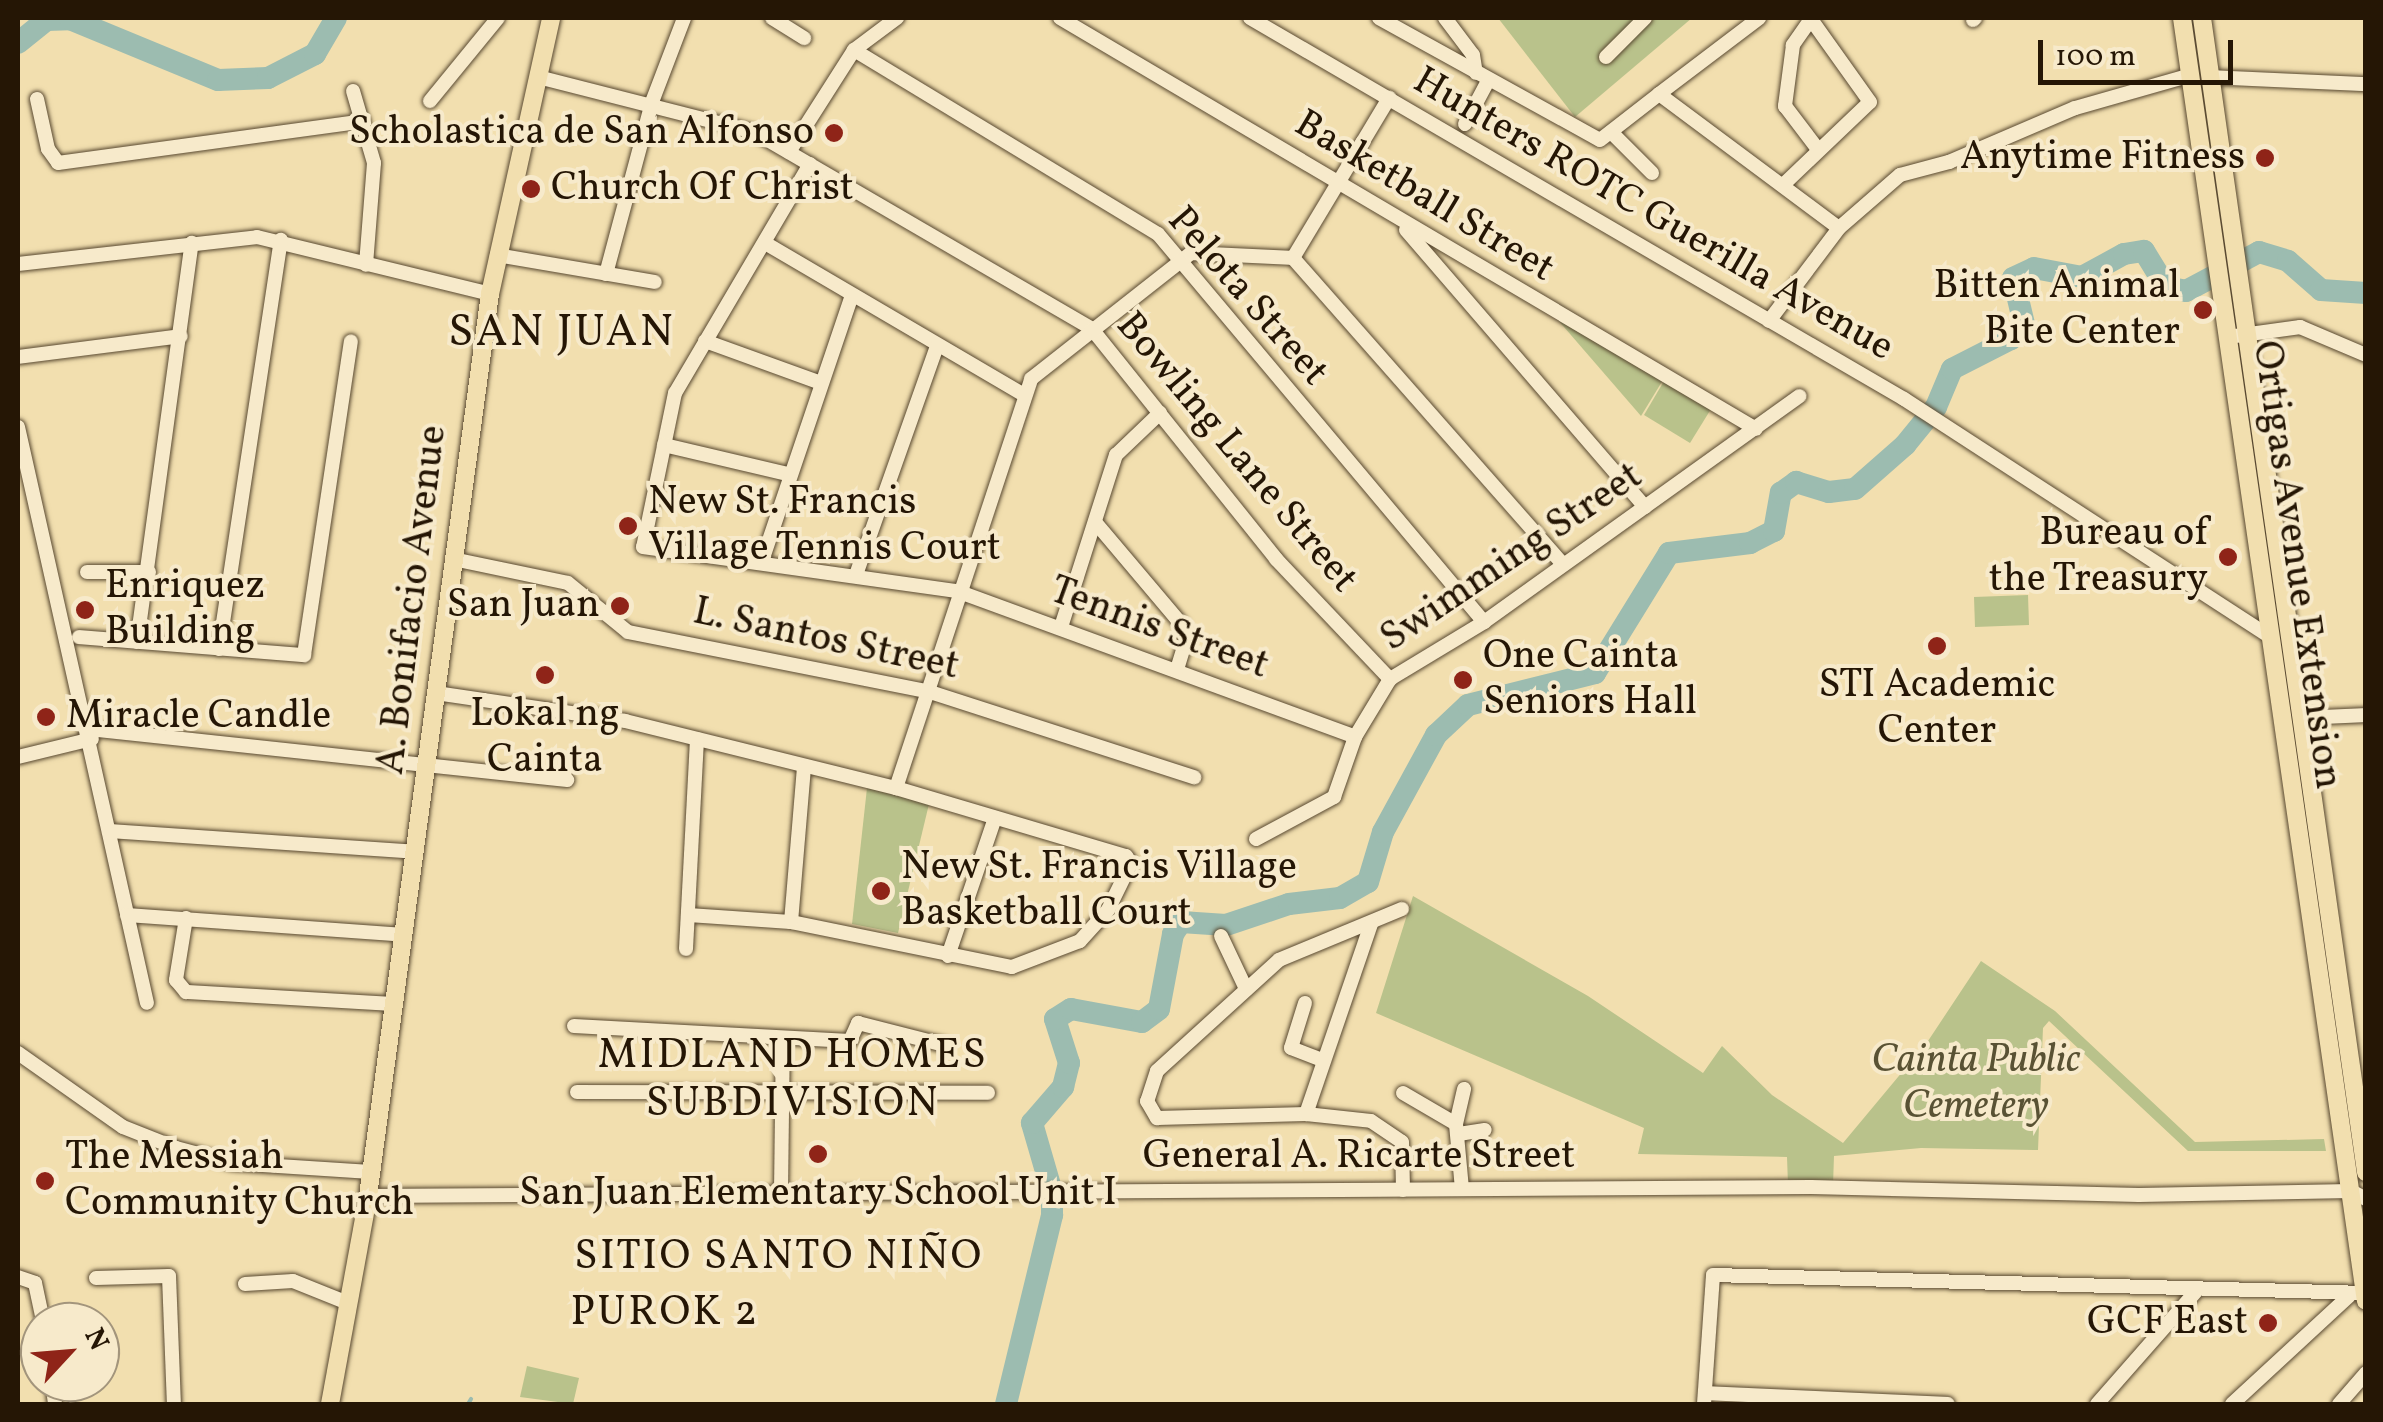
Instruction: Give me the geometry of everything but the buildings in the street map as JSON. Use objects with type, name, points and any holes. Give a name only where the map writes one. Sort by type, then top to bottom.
[{"type":"main road","name":"A. Bonifacio Avenue","points":[[330,1404],[368,1196],[490,294],[551,18]]},
{"type":"main road","name":"Ortigas Avenue Extension","points":[[2182,18],[2271,637],[2358,1195],[2360,1297]]},
{"type":"main road","name":"Ortigas Avenue Extension","points":[[2202,18],[2366,1172]]},
{"type":"street","points":[[430,101],[498,18]]},
{"type":"street","points":[[606,274],[652,102],[684,18]]},
{"type":"street","points":[[772,18],[804,38]]},
{"type":"street","points":[[788,474],[664,445],[676,392],[765,243],[800,158],[854,50],[897,18]]},
{"type":"street","name":"Basketball Street","points":[[1060,18],[1340,182],[1399,222],[1756,429]]},
{"type":"street","name":"Hunters ROTC Guerilla Avenue","points":[[1250,18],[1904,399],[2271,637]]},
{"type":"street","points":[[1380,18],[1593,137],[1611,132],[1759,18]]},
{"type":"street","points":[[1446,18],[1464,40],[1482,77],[1464,124]]},
{"type":"street","points":[[1606,57],[1645,18]]},
{"type":"street","points":[[1784,185],[1817,148],[1866,108],[1868,91],[1810,18],[1793,45],[1785,106],[1817,148]]},
{"type":"street","points":[[1451,59],[1464,40]]},
{"type":"street","name":"Pelota Street","points":[[854,50],[1158,234],[1484,622]]},
{"type":"street","points":[[1769,321],[1839,228],[1900,175],[1949,162],[2075,108],[2190,75]]},
{"type":"street","name":"Bowling Lane Street","points":[[538,76],[652,102],[754,132],[1092,329],[1276,559],[1390,680]]},
{"type":"street","points":[[2210,77],[2366,84]]},
{"type":"street","points":[[353,90],[374,163],[366,265]]},
{"type":"street","points":[[1659,94],[1839,228]]},
{"type":"street","points":[[1294,258],[1389,98]]},
{"type":"street","points":[[37,99],[48,148],[58,163],[363,121]]},
{"type":"street","points":[[1611,132],[1652,173]]},
{"type":"street","points":[[1399,222],[1645,507]]},
{"type":"street","points":[[219,648],[281,240]]},
{"type":"street","points":[[18,264],[192,242],[281,240],[490,294]]},
{"type":"street","points":[[138,642],[192,242]]},
{"type":"street","points":[[765,243],[852,298],[1021,394]]},
{"type":"street","points":[[896,788],[1021,394],[1092,329],[1179,261],[1208,251],[1294,258],[1563,564]]},
{"type":"street","points":[[497,255],[655,282]]},
{"type":"street","points":[[762,562],[788,474],[852,298]]},
{"type":"street","points":[[2228,337],[2300,327],[2366,355]]},
{"type":"street","points":[[18,357],[181,336]]},
{"type":"street","points":[[79,638],[304,655],[351,341]]},
{"type":"street","points":[[705,341],[820,383]]},
{"type":"street","points":[[858,572],[936,346]]},
{"type":"street","name":"Swimming Street","points":[[1256,838],[1334,797],[1355,737],[1390,680],[1484,622],[1800,396]]},
{"type":"street","points":[[1062,626],[1116,455],[1160,413]]},
{"type":"street","points":[[18,426],[91,734],[147,1004]]},
{"type":"street","name":"Tennis Street","points":[[664,445],[643,547],[858,572],[957,591],[1062,626],[1355,737]]},
{"type":"street","points":[[1095,522],[1182,625],[1186,640],[1177,669]]},
{"type":"street","name":"L. Santos Street","points":[[453,559],[568,583],[628,632],[927,691],[1194,776]]},
{"type":"street","points":[[87,572],[149,572]]},
{"type":"street","points":[[436,693],[697,739],[896,788],[1126,856],[1132,864],[1108,910],[1080,941],[1047,959],[1012,967],[791,922],[688,915]]},
{"type":"street","points":[[2302,718],[2366,715]]},
{"type":"street","points":[[18,756],[91,734],[567,780]]},
{"type":"street","points":[[686,949],[697,739]]},
{"type":"street","points":[[791,922],[804,767]]},
{"type":"street","points":[[948,956],[995,818]]},
{"type":"street","points":[[109,831],[415,852]]},
{"type":"street","points":[[1402,909],[1295,950],[1246,989],[1157,1070],[1149,1113],[1306,1114],[1371,1121],[1402,1142],[1403,1190]]},
{"type":"street","points":[[127,915],[404,935]]},
{"type":"street","points":[[186,918],[176,980],[180,989],[395,1004]]},
{"type":"street","points":[[1306,1114],[1371,924]]},
{"type":"street","points":[[1221,936],[1246,989]]},
{"type":"street","points":[[1305,1003],[1291,1048],[1323,1060]]},
{"type":"street","points":[[574,1026],[783,1040],[852,1040],[858,1023],[944,1045]]},
{"type":"street","points":[[782,1193],[783,1040]]},
{"type":"street","points":[[20,1062],[122,1127],[176,1148],[232,1163],[371,1172]]},
{"type":"street","points":[[1462,1190],[1457,1129],[1464,1089]]},
{"type":"street","points":[[577,1092],[988,1093]]},
{"type":"street","points":[[1404,1093],[1457,1129],[1485,1130]]},
{"type":"street","name":"General A. Ricarte Street","points":[[368,1196],[1403,1190],[2358,1195]]},
{"type":"street","points":[[1948,1404],[1705,1399],[1713,1275],[2360,1297]]},
{"type":"street","points":[[96,1278],[169,1276],[174,1404]]},
{"type":"street","points":[[18,1277],[35,1284],[39,1302]]},
{"type":"street","points":[[245,1284],[293,1280],[348,1303]]},
{"type":"street","points":[[2097,1404],[2197,1290]]},
{"type":"street","points":[[2232,1404],[2360,1297]]},
{"type":"street","points":[[2338,1404],[2366,1373]]},
{"type":"green space","points":[[1498,18],[1692,18],[1575,117]]},
{"type":"green space","points":[[1551,312],[1663,380],[1641,416]]},
{"type":"green space","points":[[1664,381],[1711,409],[1690,443],[1644,415]]},
{"type":"green space","points":[[2028,595],[2029,625],[1975,627],[1974,597]]},
{"type":"green space","name":"New St. Francis Village Basketball Court","points":[[867,788],[929,804],[898,933],[852,924]]},
{"type":"green space","name":"Cainta Public Cemetery","points":[[1413,896],[1588,996],[1703,1073],[1722,1046],[1772,1095],[1843,1143],[1928,1041],[1981,961],[2055,1011],[2195,1142],[2324,1139],[2326,1151],[2188,1151],[2049,1021],[2043,1028],[2038,1150],[1921,1148],[1834,1156],[1833,1185],[1788,1185],[1787,1157],[1638,1154],[1644,1128],[1376,1013]]},
{"type":"green space","points":[[527,1366],[579,1378],[573,1404],[520,1397]]},
{"type":"waterway","points":[[18,43],[46,20],[70,19],[218,80],[268,78],[315,54],[336,18]]},
{"type":"waterway","points":[[1006,1404],[1052,1215],[1052,1192],[1032,1123],[1063,1087],[1069,1063],[1055,1019],[1071,1009],[1142,1022],[1159,1009],[1173,934],[1181,922],[1226,925],[1289,904],[1340,898],[1368,882],[1383,832],[1436,735],[1468,705],[1595,673],[1669,553],[1750,543],[1774,531],[1781,493],[1796,482],[1829,492],[1855,489],[1905,445],[1936,407],[1952,369],[2011,339],[2024,324],[2013,278],[2034,268],[2082,277],[2124,254],[2144,251],[2166,287],[2186,291],[2259,252],[2288,261],[2321,290],[2366,293]]},
{"type":"waterway","points":[[468,1404],[471,1399]]},
{"type":"place","name":"Scholastica de San Alfonso","points":[[834,133]]},
{"type":"place","name":"Anytime Fitness","points":[[2265,158]]},
{"type":"place","name":"Church Of Christ","points":[[531,189]]},
{"type":"place","name":"Bitten Animal Bite Center","points":[[2203,310]]},
{"type":"place","name":"New St. Francis Village Tennis Court","points":[[628,526]]},
{"type":"place","name":"Bureau of the Treasury","points":[[2228,557]]},
{"type":"place","name":"San Juan","points":[[620,606]]},
{"type":"place","name":"Enriquez Building","points":[[85,610]]},
{"type":"place","name":"STI Academic Center","points":[[1937,646]]},
{"type":"place","name":"Lokal ng Cainta","points":[[545,675]]},
{"type":"place","name":"One Cainta Seniors Hall","points":[[1463,680]]},
{"type":"place","name":"Miracle Candle","points":[[46,717]]},
{"type":"place","name":"New St. Francis Village Basketball Court","points":[[881,891]]},
{"type":"place","name":"San Juan Elementary School Unit I","points":[[818,1154]]},
{"type":"place","name":"The Messiah Community Church","points":[[45,1181]]},
{"type":"place","name":"GCF East","points":[[2268,1323]]},
{"type":"district","name":"SAN JUAN","points":[[562,334]]},
{"type":"district","name":"MIDLAND HOMES SUBDIVISION","points":[[793,1081]]},
{"type":"district","name":"SITIO SANTO NIÑO","points":[[779,1258]]},
{"type":"district","name":"PUROK 2","points":[[665,1314]]}]
